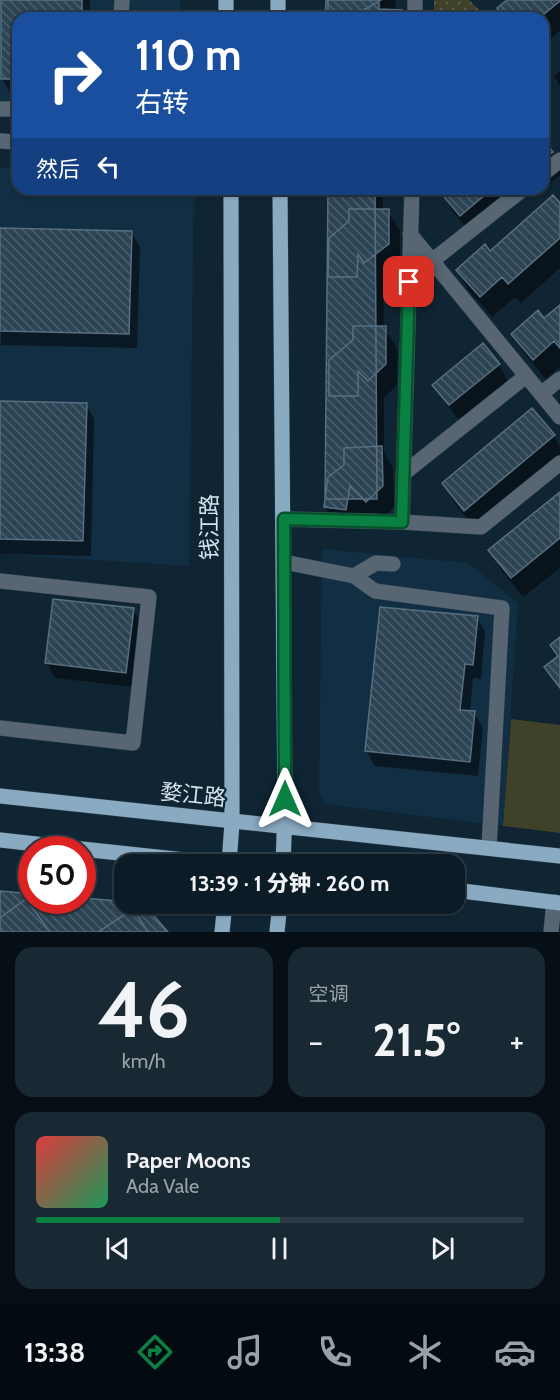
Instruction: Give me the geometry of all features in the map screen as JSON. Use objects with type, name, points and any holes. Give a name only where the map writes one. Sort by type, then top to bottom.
[{"type":"main road","name":"钱江路","points":[[230,854],[231,195]]},
{"type":"main road","points":[[280,195],[284,519],[284,854]]},
{"type":"main road","name":"婺江路","points":[[0,796],[232,823],[285,825],[560,856]]},
{"type":"main road","points":[[0,840],[18,842]]},
{"type":"main road","points":[[96,850],[129,854]]},
{"type":"main road","points":[[465,891],[557,902]]},
{"type":"main road","points":[[222,932],[224,914]]},
{"type":"main road","points":[[277,932],[279,914]]},
{"type":"street","points":[[402,522],[412,195]]},
{"type":"street","points":[[432,261],[515,195]]},
{"type":"street","points":[[410,234],[560,417]]},
{"type":"street","points":[[403,474],[526,376]]},
{"type":"street","points":[[541,394],[560,380]]},
{"type":"street","points":[[284,519],[402,522],[480,527],[560,463]]},
{"type":"street","points":[[284,562],[354,576],[375,591],[502,608],[489,848]]},
{"type":"street","points":[[354,576],[376,563],[393,564]]},
{"type":"street","points":[[0,581],[149,597],[133,743],[0,728]]},
{"type":"street","points":[[551,932],[557,902]]},
{"type":"shaded area","points":[[0,0],[180,0],[180,12],[12,12],[12,118],[0,117]]},
{"type":"shaded area","points":[[0,168],[12,168],[12,195],[194,195],[189,566],[0,554]]},
{"type":"shaded area","points":[[322,549],[468,563],[518,603],[503,826],[326,804],[319,793]]},
{"type":"green space","points":[[434,0],[469,0],[481,12],[434,12]]},
{"type":"green space","points":[[511,719],[560,725],[560,833],[503,826]]},
{"type":"building","points":[[1,0],[82,0],[82,12],[12,12],[12,79],[1,79]]},
{"type":"building","points":[[326,0],[381,0],[360,12],[325,12]]},
{"type":"building","points":[[328,0],[379,0],[379,9],[402,10],[402,12],[328,12]]},
{"type":"building","points":[[507,0],[560,0],[546,12],[500,12],[497,8]]},
{"type":"building","points":[[328,195],[375,195],[377,499],[325,499]]},
{"type":"building","points":[[442,195],[485,195],[460,216]]},
{"type":"building","points":[[553,195],[560,203],[560,238],[508,284],[502,277],[480,297],[456,270],[485,244],[490,251]]},
{"type":"building","points":[[349,209],[389,209],[389,244],[364,263],[358,254],[357,277],[328,277],[329,238],[349,221]]},
{"type":"building","points":[[0,228],[132,231],[129,334],[0,331]]},
{"type":"building","points":[[560,305],[560,348],[554,341],[533,360],[511,334],[538,310],[544,318]]},
{"type":"building","points":[[353,326],[386,326],[386,364],[368,381],[358,371],[358,396],[329,396],[329,360],[353,340]]},
{"type":"building","points":[[483,343],[500,364],[449,405],[432,385]]},
{"type":"building","points":[[0,401],[87,403],[83,541],[0,539]]},
{"type":"building","points":[[532,408],[555,435],[464,511],[442,483]]},
{"type":"building","points":[[382,446],[383,486],[366,502],[350,486],[346,510],[324,507],[328,477],[344,465],[344,448]]},
{"type":"building","points":[[560,492],[560,538],[511,578],[488,550]]},
{"type":"building","points":[[53,599],[134,608],[126,673],[45,663]]},
{"type":"building","points":[[380,607],[478,616],[473,665],[465,664],[460,710],[475,711],[470,762],[365,751]]},
{"type":"building","points":[[560,637],[560,688],[544,667],[558,656],[550,645]]},
{"type":"building","points":[[0,891],[18,893],[18,914],[96,914],[96,899],[114,901],[114,914],[152,914],[168,932],[0,932]]},
{"type":"building","points":[[18,905],[18,914],[37,914],[50,932],[0,932],[0,918]]},
{"type":"building","points":[[125,914],[136,914],[148,932],[98,932]]},
{"type":"route","points":[[285,799],[284,519],[402,522],[409,282]]}]
